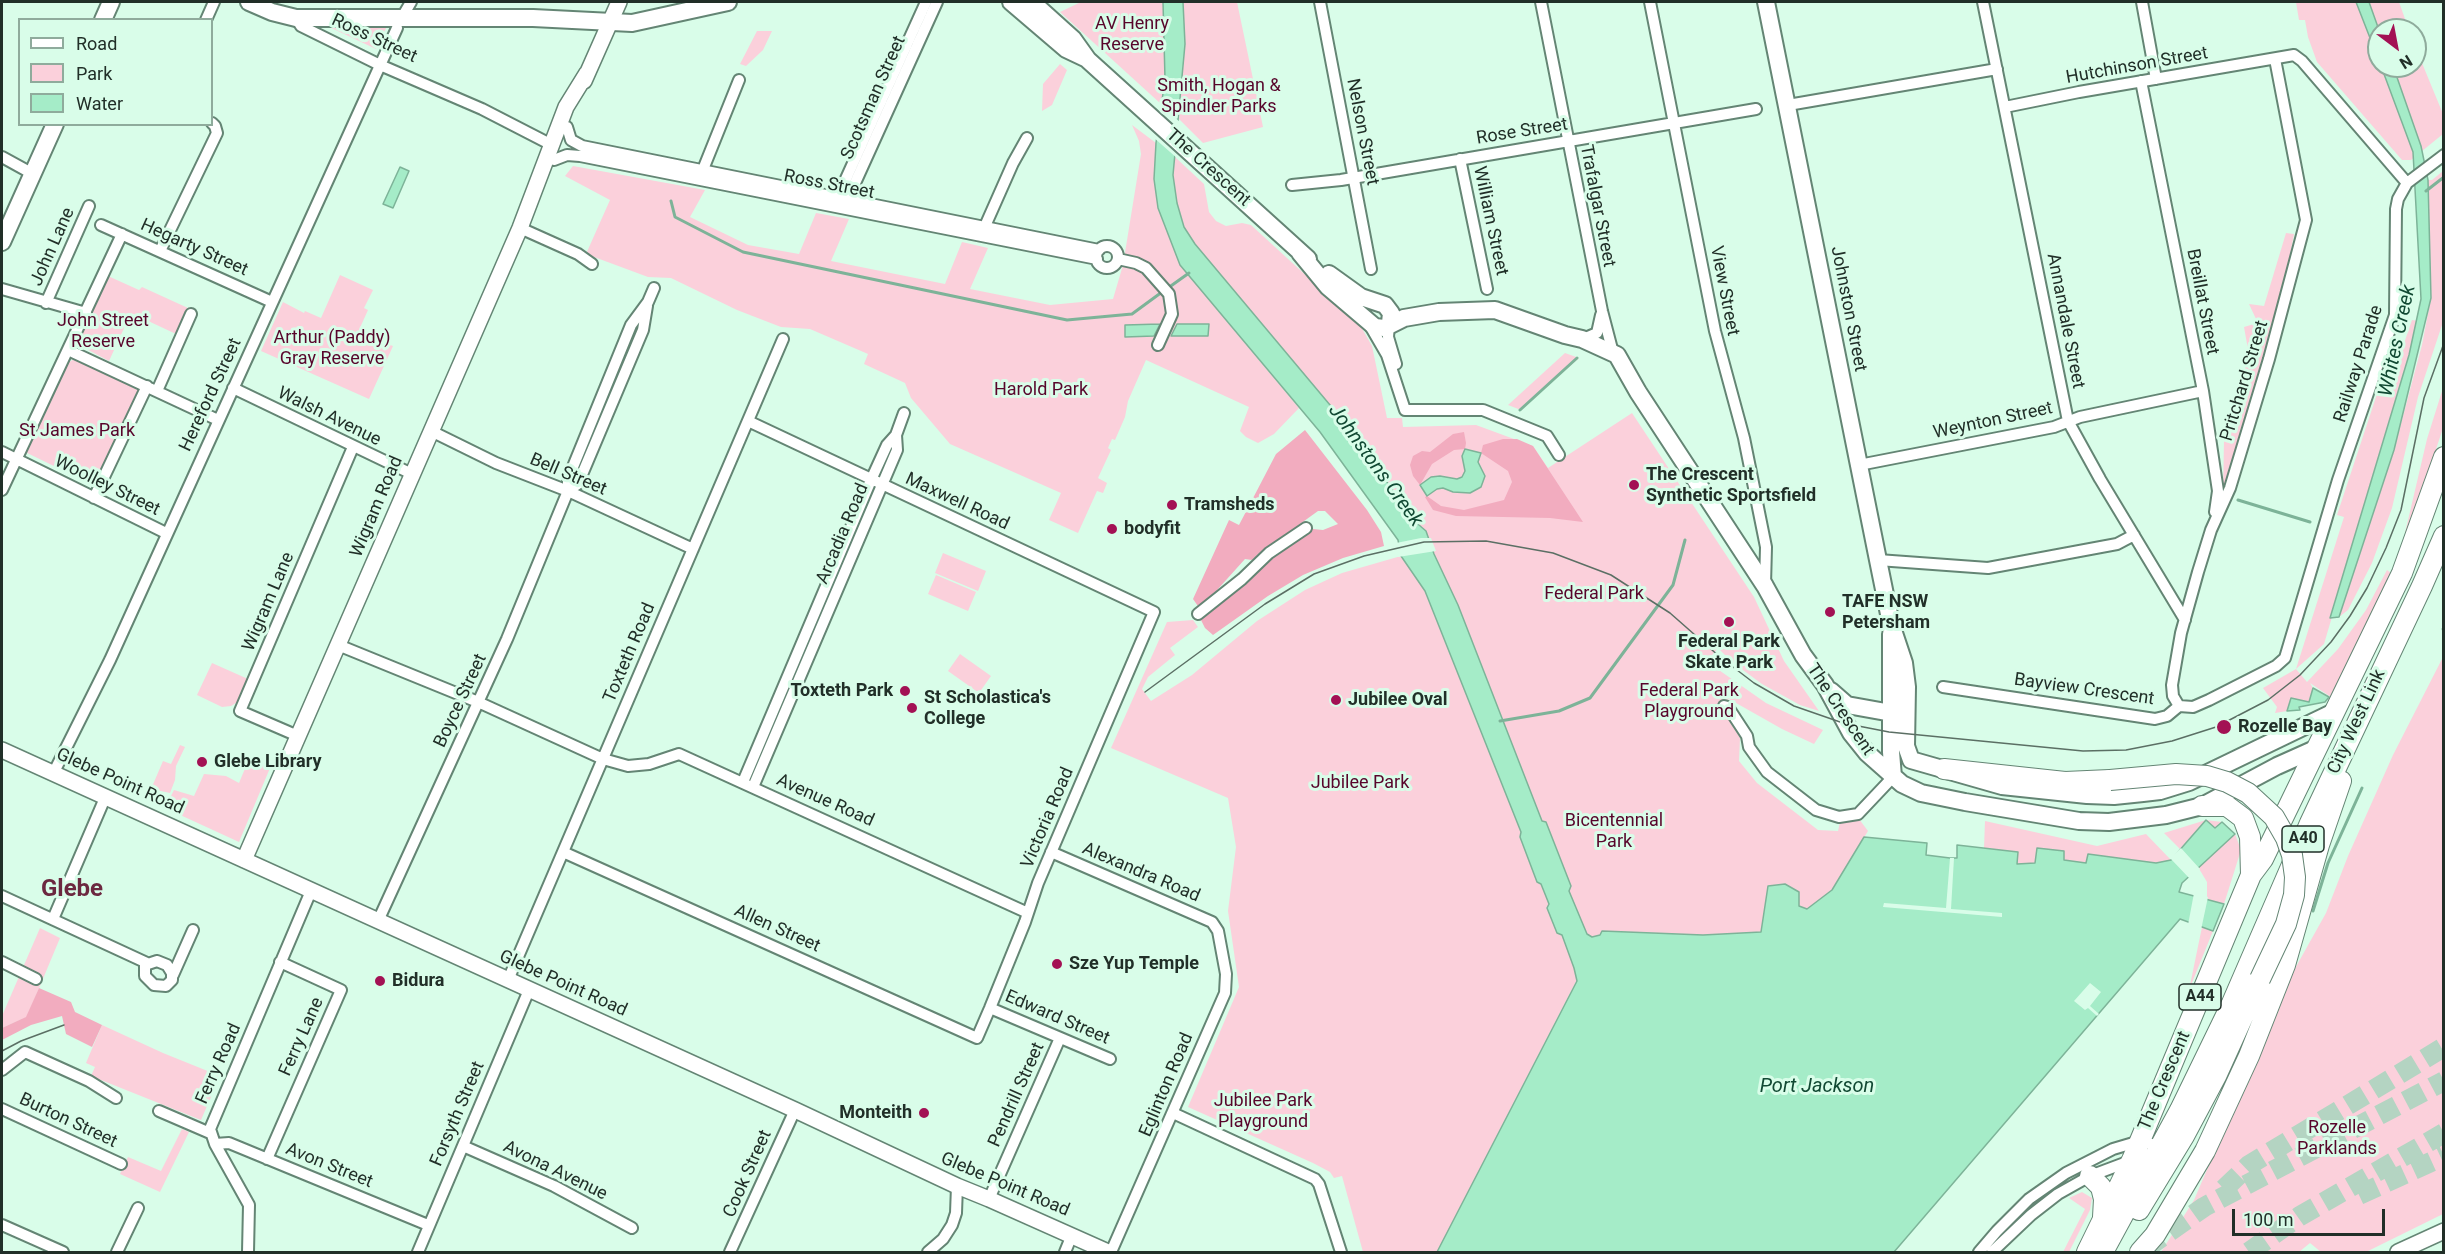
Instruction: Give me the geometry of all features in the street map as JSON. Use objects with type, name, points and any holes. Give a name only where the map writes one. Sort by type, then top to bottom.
[{"type":"highway","name":"City West Link","points":[[2251,875],[2262,859],[2311,750],[2334,712],[2402,573],[2444,457]]},
{"type":"highway","name":"City West Link","points":[[2274,909],[2310,823],[2444,536]]},
{"type":"highway","points":[[2311,750],[2332,742],[2347,731],[2363,710]]},
{"type":"highway","points":[[2140,1252],[2155,1235],[2205,1151],[2249,1056],[2285,965],[2319,845],[2343,775],[2347,746]]},
{"type":"highway","points":[[1944,769],[2065,782],[2176,774],[2207,776],[2227,782],[2248,793],[2274,817],[2286,838],[2292,855],[2295,877],[2294,895],[2286,924],[2216,1076],[2167,1165],[2111,1252]]},
{"type":"highway","points":[[2202,806],[2226,806],[2243,818],[2250,837],[2251,875]]},
{"type":"highway","name":"The Crescent","points":[[2088,1252],[2132,1160],[2251,875]]},
{"type":"highway","name":"The Crescent","points":[[2103,1252],[2216,1036],[2274,909]]},
{"type":"highway","points":[[2132,1252],[2168,1191],[2194,1138],[2216,1076]]},
{"type":"highway","points":[[2160,1146],[2167,1165],[2168,1191]]},
{"type":"highway","points":[[2090,1176],[2101,1187],[2104,1199],[2103,1220]]},
{"type":"main road","points":[[104,18],[111,2]]},
{"type":"main road","name":"Ross Street","points":[[249,2],[274,7],[296,18]]},
{"type":"main road","points":[[296,18],[399,23],[533,18],[632,23],[728,2]]},
{"type":"main road","name":"The Crescent","points":[[1011,2],[1066,49],[1088,60]]},
{"type":"main road","name":"The Crescent","points":[[1032,2],[1073,39],[1088,60],[1300,253],[1352,292],[1369,302],[1404,309],[1439,312],[1497,310],[1582,339],[1613,353],[1623,362],[1638,392],[1765,586],[1803,655],[1825,685],[1855,738],[1902,784],[1928,794],[2079,821],[2133,820],[2202,806],[2311,750]]},
{"type":"main road","name":"Johnston Street","points":[[1766,2],[1891,624],[1906,675],[1907,751],[1911,760],[1944,769]]},
{"type":"main road","points":[[2,242],[54,126]]},
{"type":"main road","name":"The Crescent","points":[[1300,253],[1328,287],[1368,322]]},
{"type":"main road","points":[[1379,303],[1390,310],[1392,317],[1390,324],[1381,328],[1368,322],[1368,309],[1379,303]]},
{"type":"main road","name":"The Crescent","points":[[1390,324],[1404,318],[1439,312]]},
{"type":"main road","name":"The Crescent","points":[[1565,335],[1606,358],[1638,392]]},
{"type":"main road","name":"Johnston Street","points":[[1891,624],[1893,777]]},
{"type":"main road","points":[[1825,685],[1847,705],[1891,714],[1900,719],[1906,727],[1901,736],[1893,777]]},
{"type":"main road","name":"City West Link","points":[[1944,769],[2002,786],[2056,793],[2114,796],[2160,791],[2189,782],[2334,712]]},
{"type":"street","points":[[207,18],[214,2]]},
{"type":"street","name":"Hereford Street","points":[[53,774],[110,660],[399,23],[411,2]]},
{"type":"street","name":"Wigram Road","points":[[244,860],[520,228],[567,127],[587,73],[619,2]]},
{"type":"street","name":"Scotsman Street","points":[[841,203],[937,2]]},
{"type":"street","name":"Nelson Street","points":[[1320,2],[1371,270]]},
{"type":"street","name":"Trafalgar Street","points":[[1542,2],[1602,312],[1613,353]]},
{"type":"street","name":"View Street","points":[[1650,2],[1715,331],[1744,438],[1760,514],[1766,553],[1765,586]]},
{"type":"street","name":"Annandale Street","points":[[1983,2],[2068,422],[2185,620]]},
{"type":"street","points":[[2142,2],[2156,79]]},
{"type":"street","name":"Scotsman Street","points":[[841,203],[925,3]]},
{"type":"street","name":"Ross Street","points":[[296,18],[301,26],[380,65],[496,116],[550,144]]},
{"type":"street","points":[[2275,59],[2294,55],[2302,61],[2410,181],[2444,155]]},
{"type":"street","name":"Hutchinson Street","points":[[2004,107],[2275,59]]},
{"type":"street","name":"Pritchard Street","points":[[2179,706],[2173,696],[2172,685],[2176,655],[2185,620],[2211,530],[2230,488],[2270,359],[2306,220],[2275,59]]},
{"type":"street","points":[[1788,105],[1997,69]]},
{"type":"street","name":"Wigram Road","points":[[549,164],[545,158],[550,144],[566,107],[587,73]]},
{"type":"street","points":[[701,175],[739,80]]},
{"type":"street","name":"Breillat Street","points":[[2141,81],[2203,391],[2218,491],[2211,530]]},
{"type":"street","name":"Rose Street","points":[[1292,185],[1354,177],[1756,109]]},
{"type":"street","points":[[160,251],[217,133],[216,126],[213,124]]},
{"type":"street","name":"Ross Street","points":[[567,127],[570,139],[580,145],[701,175]]},
{"type":"street","points":[[983,231],[1027,138]]},
{"type":"street","name":"Ross Street","points":[[549,164],[563,156],[576,155],[701,175],[1098,255]]},
{"type":"street","points":[[2,157],[33,174]]},
{"type":"street","name":"William Street","points":[[1460,159],[1487,289]]},
{"type":"street","name":"Railway Parade","points":[[2280,664],[2287,653],[2295,617],[2338,480],[2395,315],[2396,208],[2398,199],[2410,181]]},
{"type":"street","name":"John Lane","points":[[46,303],[89,206]]},
{"type":"street","name":"Hegarty Street","points":[[101,225],[272,302]]},
{"type":"street","points":[[520,228],[578,254],[592,264]]},
{"type":"street","points":[[2,490],[122,234]]},
{"type":"street","name":"Ross Street","points":[[1104,246],[1113,248],[1117,252],[1118,259],[1109,267],[1102,266],[1098,255],[1104,246]]},
{"type":"street","points":[[1118,259],[1143,266],[1166,290],[1172,314],[1158,345]]},
{"type":"street","name":"Boyce Street","points":[[378,921],[507,639],[568,491],[568,479],[631,325],[648,302],[654,288]]},
{"type":"street","points":[[2,289],[86,313]]},
{"type":"street","points":[[1582,339],[1598,333],[1602,312]]},
{"type":"street","points":[[94,498],[191,314]]},
{"type":"street","points":[[1368,322],[1386,353],[1405,411],[1483,410],[1547,436],[1559,455]]},
{"type":"street","points":[[1390,324],[1388,337],[1396,360],[1395,379]]},
{"type":"street","name":"Toxteth Road","points":[[508,980],[783,339]]},
{"type":"street","points":[[68,350],[218,420]]},
{"type":"street","name":"Walsh Avenue","points":[[233,388],[412,474]]},
{"type":"street","name":"Weynton Street","points":[[1859,465],[2054,427],[2080,417],[2203,391]]},
{"type":"street","name":"Arcadia Road","points":[[748,784],[781,706],[803,640],[871,480],[887,445],[896,435],[904,413]]},
{"type":"street","name":"Maxwell Road","points":[[748,421],[1154,612]]},
{"type":"street","name":"Bell Street","points":[[431,431],[496,463],[568,491],[693,549]]},
{"type":"street","name":"Arcadia Road","points":[[781,706],[814,645],[897,450],[896,435]]},
{"type":"street","name":"Wigram Lane","points":[[298,736],[240,711],[354,447]]},
{"type":"street","name":"Woolley Street","points":[[2,452],[166,533]]},
{"type":"street","points":[[1198,614],[1242,579],[1269,553],[1305,528]]},
{"type":"street","points":[[1878,560],[1988,568],[2117,544],[2134,535]]},
{"type":"street","name":"Victoria Road","points":[[976,1038],[1154,612]]},
{"type":"street","points":[[803,640],[814,645]]},
{"type":"street","name":"Avenue Road","points":[[338,645],[478,702],[603,759],[628,766],[649,764],[679,754],[1028,913]]},
{"type":"street","name":"Bayview Crescent","points":[[1942,687],[2155,719],[2167,716],[2179,706],[2193,707],[2280,664]]},
{"type":"street","points":[[1724,706],[1728,707],[1747,736],[1749,747],[1762,766],[1816,810],[1839,817],[1858,814],[1893,777]]},
{"type":"street","name":"Glebe Point Road","points":[[2,750],[795,1110],[957,1186],[1110,1252]]},
{"type":"street","points":[[53,919],[105,798]]},
{"type":"street","name":"Allen Street","points":[[563,852],[976,1038]]},
{"type":"street","name":"Alexandra Road","points":[[1052,852],[1206,918],[1215,926]]},
{"type":"street","name":"Ferry Road","points":[[213,1138],[213,1119],[311,891]]},
{"type":"street","points":[[2,896],[147,963],[154,961],[165,964],[173,975]]},
{"type":"street","name":"Eglinton Road","points":[[1110,1252],[1227,988],[1215,926]]},
{"type":"street","points":[[147,963],[144,968],[147,980],[154,985],[166,986],[171,982],[193,930]]},
{"type":"street","points":[[2,962],[36,979]]},
{"type":"street","name":"Ferry Lane","points":[[267,1159],[341,990],[280,962]]},
{"type":"street","name":"Forsyth Street","points":[[418,1252],[529,990]]},
{"type":"street","name":"Edward Street","points":[[990,1008],[1110,1059]]},
{"type":"street","name":"Pendrill Street","points":[[989,1198],[1059,1038]]},
{"type":"street","points":[[2,1070],[25,1052],[89,1081],[116,1098]]},
{"type":"street","name":"Burton Street","points":[[2,1109],[121,1164]]},
{"type":"street","name":"Cook Street","points":[[730,1252],[795,1110]]},
{"type":"street","name":"Avon Street","points":[[159,1111],[213,1138],[428,1225]]},
{"type":"street","points":[[1173,1113],[1218,1136],[1315,1179],[1320,1184],[1341,1252]]},
{"type":"street","points":[[213,1138],[249,1204],[248,1252]]},
{"type":"street","points":[[1979,1252],[2016,1212],[2045,1186],[2066,1173],[2113,1149],[2140,1141],[2160,1146]]},
{"type":"street","name":"Avona Avenue","points":[[462,1146],[554,1186],[633,1228]]},
{"type":"street","points":[[1992,1252],[2045,1203],[2090,1176],[2132,1160],[2160,1146]]},
{"type":"street","points":[[928,1252],[943,1239],[952,1225],[956,1213],[957,1186]]},
{"type":"street","points":[[117,1252],[138,1208]]},
{"type":"street","points":[[2,1225],[63,1252]]},
{"type":"street","points":[[2398,1252],[2444,1231]]},
{"type":"street","points":[[1065,1252],[1072,1235]]},
{"type":"green space","name":"AV Henry Reserve","points":[[1081,2],[1163,2],[1165,79],[1161,104],[1060,12]]},
{"type":"green space","name":"Smith, Hogan & Spindler Parks","points":[[1183,2],[1237,2],[1263,127],[1203,143],[1179,119],[1185,44]]},
{"type":"green space","points":[[2296,2],[2399,2],[2405,18],[2367,18],[2367,78],[2427,78],[2427,75],[2443,114],[2443,134],[2411,160],[2402,160],[2317,62],[2305,20],[2299,20]]},
{"type":"green space","points":[[388,24],[376,49],[325,25]]},
{"type":"green space","points":[[757,31],[772,31],[763,50],[746,66],[740,64]]},
{"type":"green space","points":[[1060,64],[1067,70],[1052,105],[1042,111],[1043,84]]},
{"type":"green space","name":"Harold Park","points":[[1132,125],[1156,143],[1154,179],[1180,265],[1299,408],[1274,434],[1258,443],[1240,431],[1249,407],[1146,360],[1128,401],[1125,417],[1115,440],[1112,439],[1108,448],[1111,450],[1098,478],[1107,483],[1103,493],[1097,491],[1078,533],[1049,520],[1061,493],[950,444],[911,398],[905,383],[864,364],[868,354],[810,329],[781,327],[737,310],[671,278],[648,277],[586,254],[610,200],[565,176],[573,166],[705,190],[690,217],[748,245],[799,254],[816,213],[849,219],[831,261],[945,284],[962,242],[988,248],[970,289],[1050,305],[1113,299],[1123,265],[1141,154],[1139,141]]},
{"type":"green space","points":[[1175,157],[1204,184],[1209,212],[1216,221],[1226,226],[1242,223],[1251,225],[1360,325],[1372,346],[1387,418],[1402,418],[1403,427],[1476,425],[1533,446],[1548,468],[1632,413],[1754,597],[1784,661],[1819,711],[1800,705],[1762,684],[1732,662],[1718,648],[1708,660],[1713,671],[1716,668],[1766,703],[1823,730],[1814,744],[1729,699],[1723,702],[1726,714],[1740,738],[1739,761],[1757,783],[1818,830],[1838,831],[1840,822],[1859,819],[1868,831],[1832,890],[1824,898],[1807,909],[1799,906],[1798,892],[1785,884],[1761,932],[1703,935],[1602,931],[1437,1252],[1363,1252],[1342,1176],[1334,1178],[1330,1172],[1313,1163],[1188,1107],[1239,987],[1228,911],[1236,847],[1228,798],[1111,748],[1167,622],[1193,620],[1198,627],[1170,648],[1175,655],[1148,677],[1142,689],[1151,701],[1192,675],[1257,621],[1305,590],[1342,573],[1401,556],[1425,591],[1505,790],[1503,720],[1426,531],[1413,519],[1356,436],[1195,244],[1184,227],[1177,203],[1173,175]]},
{"type":"green space","points":[[2443,171],[2443,322],[2418,397],[2392,508],[2372,563],[2348,610],[2339,617],[2394,450],[2422,345],[2431,298],[2428,180],[2432,180]]},
{"type":"green space","points":[[2286,233],[2294,234],[2285,282],[2223,495],[2224,440],[2249,355],[2244,327],[2254,324],[2256,319],[2249,304],[2264,306]]},
{"type":"green space","name":"Arthur (Paddy) Gray Reserve","points":[[340,275],[373,290],[364,308],[368,310],[359,330],[373,339],[393,346],[369,399],[261,351],[283,302],[304,313],[305,311],[321,318]]},
{"type":"green space","name":"John Street Reserve","points":[[108,276],[139,290],[142,287],[188,308],[176,334],[131,313],[109,361],[79,345],[78,342]]},
{"type":"green space","points":[[2412,320],[2418,321],[2324,644],[2296,669],[2344,517],[2337,515],[2377,394],[2386,396]]},
{"type":"green space","points":[[1565,353],[1579,358],[1521,410],[1508,405]]},
{"type":"green space","name":"St James Park","points":[[76,358],[141,389],[95,486],[23,451],[66,364]]},
{"type":"green space","points":[[2443,388],[2443,428],[2408,534],[2405,533],[2427,439]]},
{"type":"green space","points":[[943,553],[986,571],[978,591],[935,573]]},
{"type":"green space","points":[[2387,570],[2391,573],[2343,681],[2331,697],[2310,683],[2313,688],[2309,702],[2291,698],[2287,711],[2275,713],[2277,707],[2263,688],[2296,669],[2307,682],[2338,649],[2366,610]]},
{"type":"green space","points":[[936,575],[976,592],[968,611],[928,594]]},
{"type":"green space","points":[[960,654],[991,676],[979,693],[948,671]]},
{"type":"green space","name":"Rozelle Parklands","points":[[2443,657],[2443,1214],[2366,1252],[2321,1252],[2310,1243],[2299,1252],[2161,1252],[2194,1200],[2288,981],[2326,913],[2348,856],[2393,755]]},
{"type":"green space","points":[[212,663],[248,679],[239,701],[231,706],[222,707],[197,695]]},
{"type":"green space","points":[[180,745],[185,747],[176,766],[175,780],[170,793],[151,789],[163,761],[171,764]]},
{"type":"green space","points":[[249,759],[270,768],[239,842],[165,808],[174,790],[194,796],[204,774],[226,776],[239,783]]},
{"type":"green space","points":[[2206,820],[2222,822],[2215,828]]},
{"type":"green space","points":[[2206,820],[2180,849],[2164,833]]},
{"type":"green space","points":[[1985,821],[2097,846],[2146,834],[2171,860],[2156,863],[2089,854],[2087,863],[2063,860],[2064,851],[2037,848],[2035,863],[2017,864],[1984,848]]},
{"type":"green space","points":[[2235,834],[2241,850],[2224,904],[2207,900],[2207,882],[2198,867]]},
{"type":"green space","points":[[2202,927],[2213,931],[2189,990]]},
{"type":"green space","points":[[40,928],[60,938],[27,1017],[2,1028],[2,1016]]},
{"type":"green space","points":[[102,1025],[220,1076],[201,1120],[91,1076],[95,1067],[86,1063]]},
{"type":"green space","points":[[182,1129],[189,1132],[160,1192],[120,1174],[128,1157],[161,1171]]},
{"type":"green space","points":[[2082,1192],[2092,1198],[2090,1210],[2069,1252],[2063,1252],[2085,1209],[2069,1198]]},
{"type":"shaded area","points":[[1305,430],[1367,510],[1381,532],[1384,546],[1343,558],[1303,575],[1268,596],[1213,635],[1205,628],[1199,616],[1295,539],[1313,529],[1323,530],[1338,524],[1325,511],[1318,511],[1300,524],[1303,528],[1265,548],[1252,560],[1245,559],[1200,609],[1193,599],[1229,520],[1239,525],[1276,454]]},
{"type":"shaded area","points":[[1464,432],[1465,449],[1454,450],[1432,464],[1420,485],[1413,476],[1410,465],[1413,456],[1422,451],[1430,452],[1453,434]]},
{"type":"shaded area","points":[[1503,439],[1517,439],[1533,446],[1583,522],[1550,518],[1456,516],[1433,510],[1425,497],[1427,496],[1441,506],[1464,510],[1504,500],[1512,482],[1508,471],[1481,453],[1483,445]]},
{"type":"shaded area","points":[[39,988],[71,1002],[75,1012],[102,1025],[92,1047],[66,1034],[62,1016],[31,1025],[2,1040],[2,1028],[26,1017]]},
{"type":"water","name":"Port Jackson","points":[[1163,2],[1183,2],[1185,44],[1173,175],[1177,203],[1184,227],[1195,244],[1356,436],[1412,519],[1426,531],[1458,605],[1542,821],[1546,822],[1571,886],[1569,891],[1587,934],[1592,937],[1600,935],[1602,931],[1703,935],[1761,932],[1768,886],[1785,884],[1799,892],[1799,906],[1807,909],[1832,890],[1864,837],[1927,843],[1926,855],[1950,858],[1957,858],[1957,845],[2018,852],[2017,864],[2035,863],[2037,848],[2064,851],[2064,860],[2086,863],[2088,854],[2156,863],[2171,860],[2206,820],[2215,828],[2222,822],[2235,834],[2182,883],[2179,892],[2224,904],[2213,931],[2180,919],[1894,1252],[1437,1252],[1577,981],[1562,935],[1557,933],[1547,908],[1549,904],[1541,884],[1537,882],[1520,837],[1521,832],[1425,591],[1401,556],[1398,540],[1320,432],[1180,265],[1158,208],[1154,179],[1156,143],[1165,79]]},
{"type":"water","points":[[2356,2],[2369,2],[2375,18],[2367,18],[2367,30]]},
{"type":"water","name":"Whites Creek","points":[[2385,78],[2397,78],[2421,146],[2428,180],[2431,298],[2394,450],[2339,617],[2330,618],[2409,355],[2421,299],[2413,152]]},
{"type":"water","points":[[400,167],[409,171],[393,208],[383,204]]},
{"type":"water","points":[[1160,324],[1154,336],[1125,337],[1125,325]]},
{"type":"water","points":[[1177,324],[1209,324],[1208,336],[1171,336]]},
{"type":"water","points":[[1465,449],[1481,453],[1478,462],[1485,476],[1481,487],[1470,493],[1437,489],[1427,496],[1420,485],[1431,477],[1457,479],[1462,477],[1465,471],[1462,456]]},
{"type":"water","points":[[2313,688],[2329,697],[2325,702],[2299,707],[2300,710],[2287,711],[2291,698],[2309,702]]},
{"type":"pier","points":[[1160,104],[1182,124],[1178,159],[1153,137]]},
{"type":"pier","points":[[1431,538],[1436,551],[1398,557],[1396,543]]},
{"type":"pier","points":[[2181,848],[2200,869],[2190,879],[2170,858]]},
{"type":"pier","points":[[1950,858],[1954,858],[1951,909],[2002,913],[2002,917],[1883,907],[1884,903],[1946,908]]},
{"type":"pier","points":[[2194,893],[2208,897],[2201,930],[2188,925]]},
{"type":"pier","points":[[2090,983],[2101,992],[2090,1006],[2099,1014],[2097,1016],[2074,1001]]},
{"type":"waterway","points":[[2426,191],[2444,177]]},
{"type":"waterway","points":[[671,201],[675,217],[743,252],[1067,320],[1132,314],[1162,292]]},
{"type":"waterway","points":[[1168,288],[1189,273]]},
{"type":"waterway","points":[[1520,410],[1577,358]]},
{"type":"waterway","points":[[2238,500],[2310,522]]},
{"type":"waterway","points":[[1500,721],[1559,711],[1590,698],[1673,585],[1685,540]]},
{"type":"waterway","points":[[2313,911],[2328,863],[2362,788]]},
{"type":"tunnel","points":[[2224,1189],[2249,1165],[2444,1047]]},
{"type":"tunnel","points":[[2145,1249],[2204,1207],[2444,1081]]},
{"type":"tunnel","points":[[2249,1252],[2300,1216],[2444,1133]]},
{"type":"tunnel","points":[[2359,1195],[2444,1156]]},
{"type":"tram line","points":[[1145,692],[1265,604],[1314,574],[1364,556],[1424,542],[1486,541],[1553,553],[1611,575],[1670,613],[1754,683],[1794,706],[1843,723],[1889,732],[2083,751],[2126,750],[2172,741],[2216,727],[2268,700],[2300,675],[2331,642],[2350,616],[2367,588],[2401,510],[2424,398],[2444,343]]},
{"type":"tram line","points":[[2,1051],[21,1041],[64,1025]]},
{"type":"place","name":"The Crescent Synthetic Sportsfield","points":[[1634,485]]},
{"type":"place","name":"Tramsheds","points":[[1172,505]]},
{"type":"place","name":"bodyfit","points":[[1112,529]]},
{"type":"place","name":"TAFE NSW Petersham","points":[[1830,612]]},
{"type":"place","name":"Federal Park Skate Park","points":[[1729,622]]},
{"type":"place","name":"Toxteth Park","points":[[905,691]]},
{"type":"place","name":"Jubilee Oval","points":[[1336,700]]},
{"type":"place","name":"St Scholastica's College","points":[[912,708]]},
{"type":"place","name":"Rozelle Bay","points":[[2224,727]]},
{"type":"place","name":"Glebe Library","points":[[202,762]]},
{"type":"place","name":"Sze Yup Temple","points":[[1057,964]]},
{"type":"place","name":"Bidura","points":[[380,981]]},
{"type":"place","name":"Monteith","points":[[924,1113]]},
{"type":"district","name":"Glebe","points":[[72,890]]},
{"type":"water label","name":"Johnstons Creek","points":[[1375,466]]},
{"type":"park label","name":"Federal Park","points":[[1594,594]]},
{"type":"park label","name":"Federal Park Playground","points":[[1689,701]]},
{"type":"park label","name":"Jubilee Park","points":[[1360,783]]},
{"type":"park label","name":"Bicentennial Park","points":[[1614,831]]},
{"type":"park label","name":"Jubilee Park Playground","points":[[1263,1111]]}]
